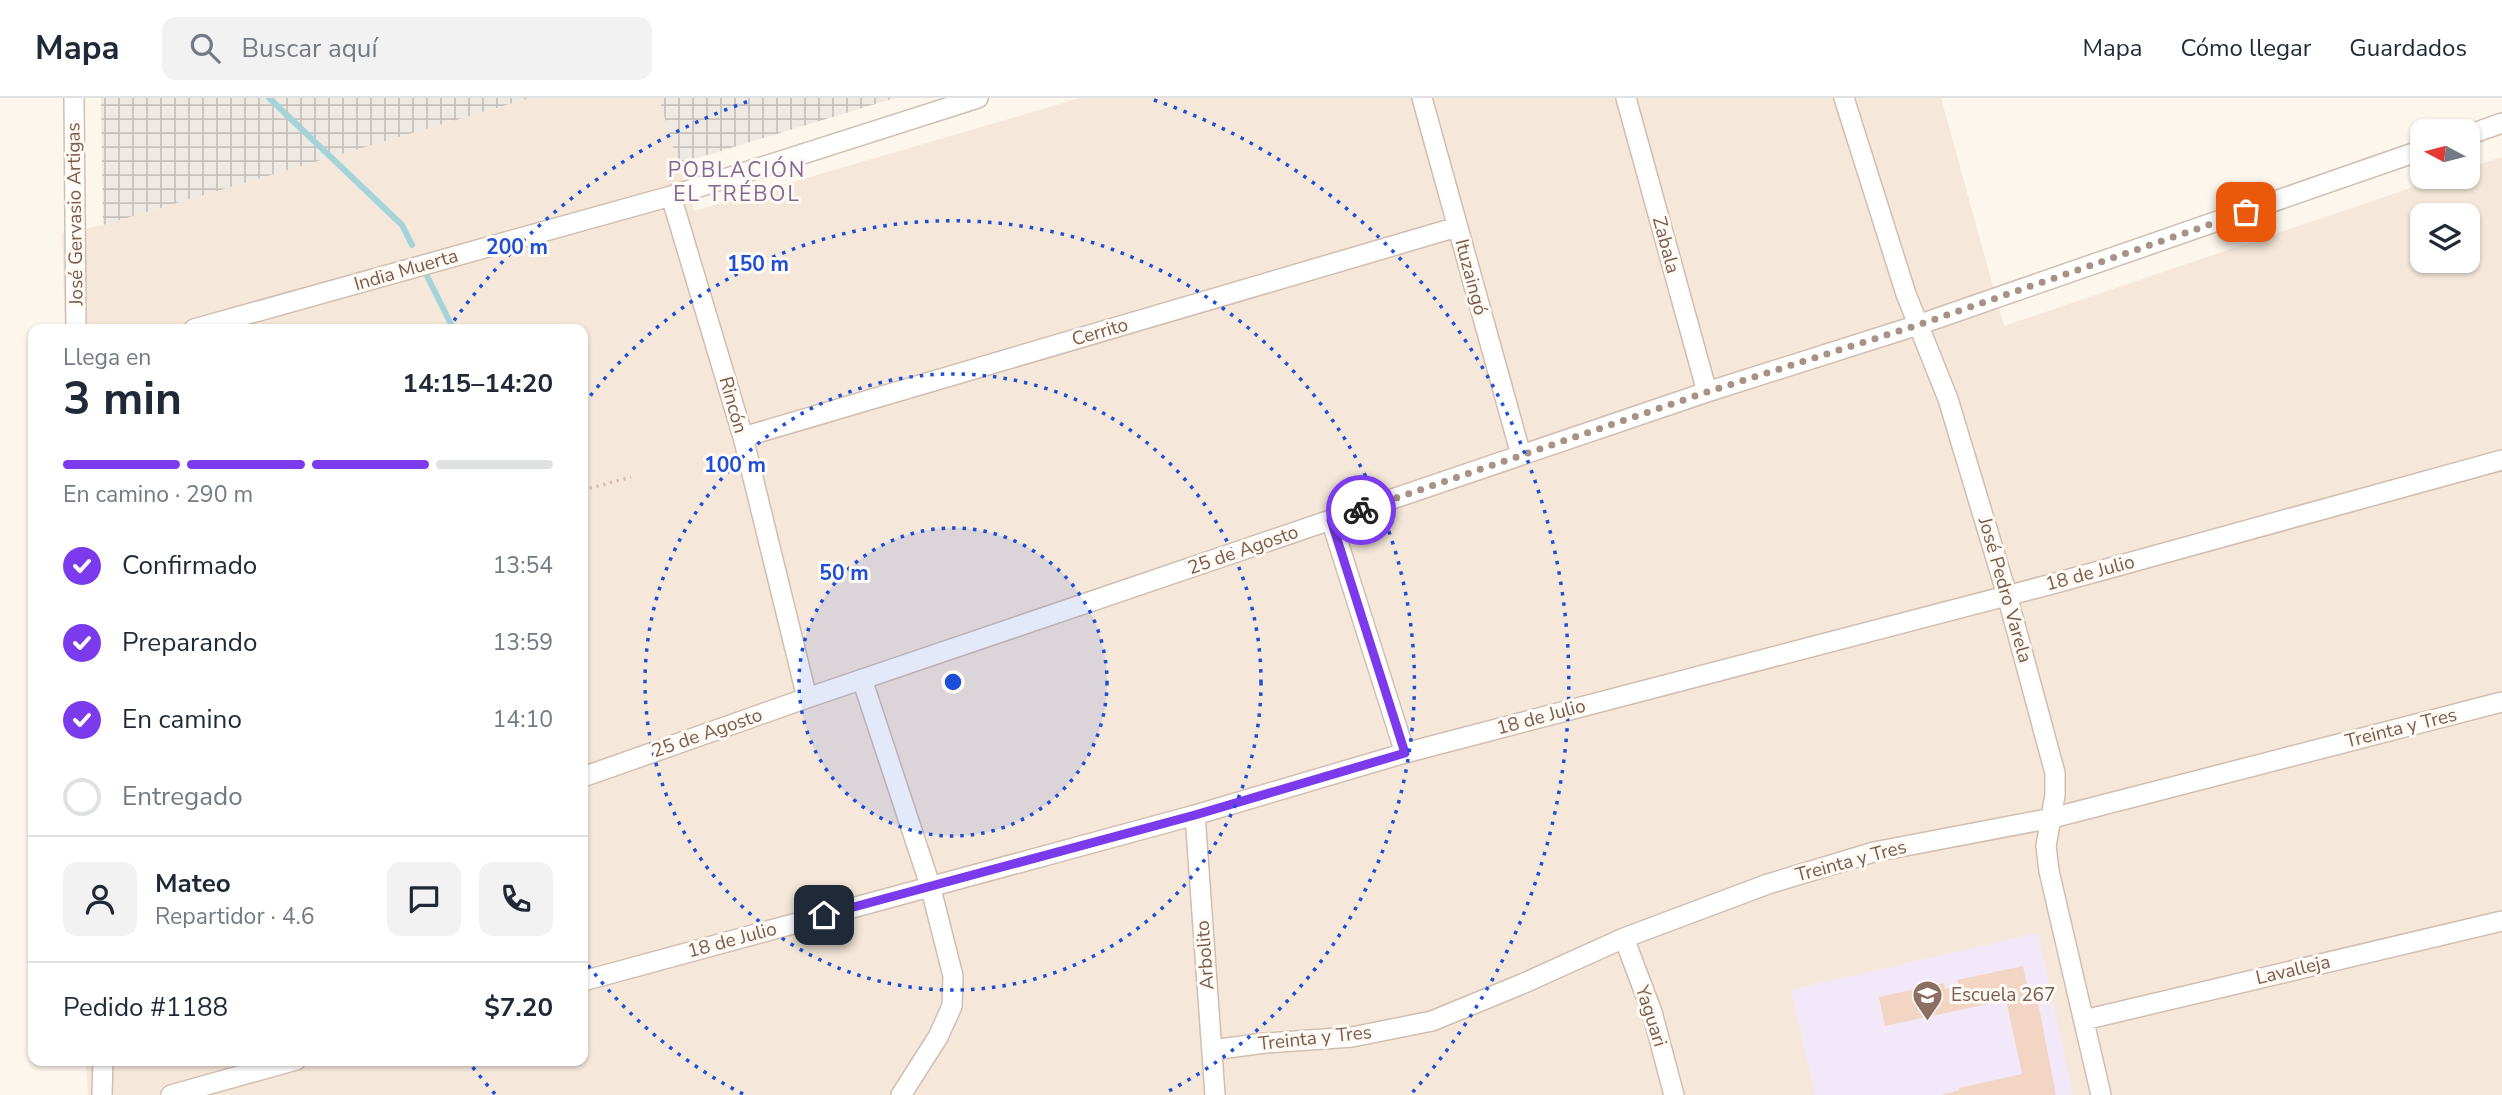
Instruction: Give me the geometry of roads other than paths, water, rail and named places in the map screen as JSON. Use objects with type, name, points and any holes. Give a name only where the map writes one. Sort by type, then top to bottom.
[{"type":"street","name":"José Gervasio Artigas","points":[[74,98],[76,324]]},
{"type":"street","name":"India Muerta","points":[[212,324],[671,196],[978,98]]},
{"type":"street","name":"Ituzaingó","points":[[1422,98],[1521,455]]},
{"type":"street","name":"Zabala","points":[[1626,98],[1707,392]]},
{"type":"street","name":"José Pedro Varela","points":[[1844,98],[1906,294],[1948,399],[2007,595],[2055,774],[2055,795],[2046,846],[2049,871],[2101,1095]]},
{"type":"street","points":[[2480,130],[2502,122]]},
{"type":"street","name":"25 de Agosto","points":[[588,775],[862,679],[1707,392],[1918,325],[2410,154]]},
{"type":"street","name":"Rincón","points":[[671,196],[743,437],[807,698]]},
{"type":"street","name":"Cerrito","points":[[743,437],[1457,227]]},
{"type":"street","name":"18 de Julio","points":[[588,980],[1195,815],[1405,753],[2007,595],[2502,460]]},
{"type":"street","points":[[1331,520],[1405,753]]},
{"type":"street","points":[[862,679],[930,885],[953,976],[952,1006],[938,1037],[901,1095]]},
{"type":"street","name":"Treinta y Tres","points":[[1212,1050],[1352,1037],[1432,1021],[1624,938],[1768,884],[1874,852],[2052,818],[2502,702]]},
{"type":"street","name":"Arbolito","points":[[1195,815],[1215,1095]]},
{"type":"street","name":"Lavalleja","points":[[2084,1020],[2502,921]]},
{"type":"street","name":"Yaguari","points":[[1624,938],[1653,1012],[1674,1095]]},
{"type":"street","points":[[102,1095],[103,1066]]},
{"type":"street","points":[[171,1095],[275,1066]]},
{"type":"waterway","points":[[269,98],[402,225],[412,245]]},
{"type":"waterway","points":[[427,276],[451,324]]},
{"type":"place","name":"Escuela 267","points":[[1928,1022]]},
{"type":"district","name":"POBLACIÓN EL TRÉBOL","points":[[737,182]]}]
